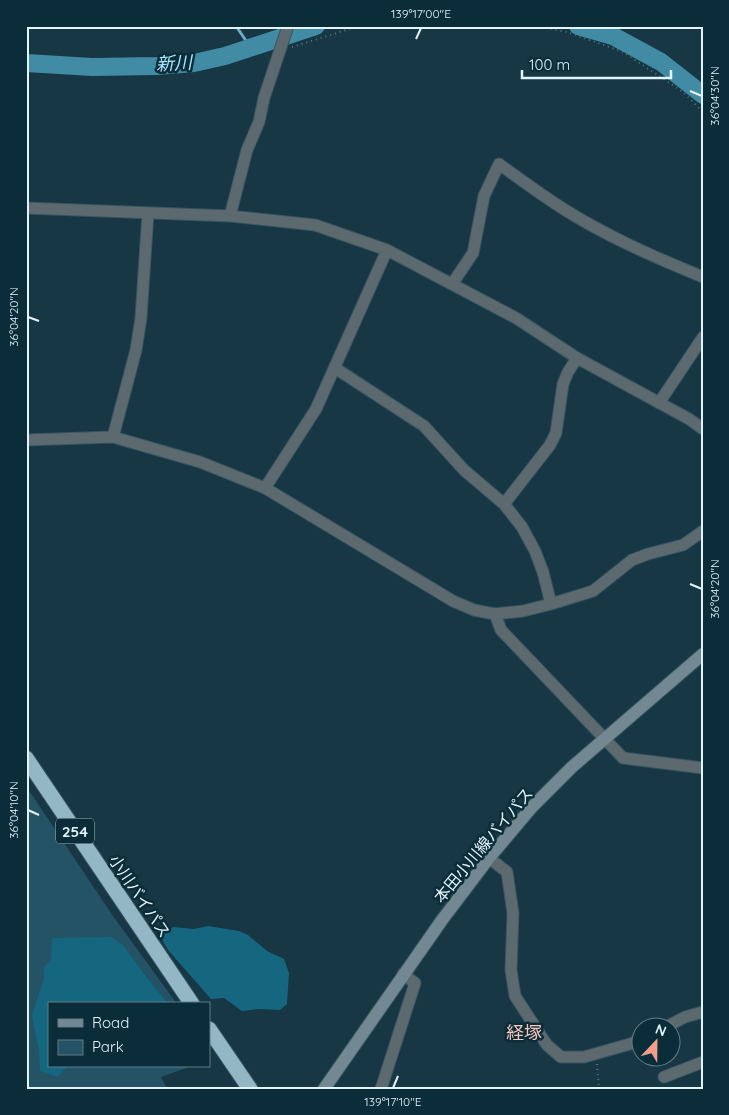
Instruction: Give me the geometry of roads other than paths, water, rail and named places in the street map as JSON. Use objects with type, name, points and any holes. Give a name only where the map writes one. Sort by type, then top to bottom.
[{"type":"highway","name":"小川バイパス","points":[[26,758],[191,1002]]},
{"type":"highway","points":[[210,1029],[250,1089]]},
{"type":"main road","name":"本田小川線バイパス","points":[[324,1089],[403,974],[489,858],[532,807],[572,767],[703,654]]},
{"type":"street","points":[[230,216],[247,150],[258,122],[278,51],[288,26]]},
{"type":"street","points":[[452,284],[473,253],[484,196],[499,164],[562,208],[602,231],[651,256],[703,277]]},
{"type":"street","points":[[26,208],[230,216],[315,225],[387,250],[452,284],[516,318],[577,358],[689,419],[703,429]]},
{"type":"street","points":[[114,437],[136,350],[148,213]]},
{"type":"street","points":[[265,488],[316,409],[387,250]]},
{"type":"street","points":[[659,403],[703,337]]},
{"type":"street","points":[[504,504],[550,445],[556,433],[563,384],[577,358]]},
{"type":"street","points":[[335,368],[424,426],[464,470],[504,504],[522,528],[535,551],[543,572],[551,604]]},
{"type":"street","points":[[26,440],[114,437],[200,462],[265,488],[453,601],[474,610],[495,614],[524,611],[593,591],[632,560],[683,545],[703,531]]},
{"type":"street","points":[[495,614],[501,630],[623,758],[703,768]]},
{"type":"street","points":[[489,858],[507,872],[513,913],[511,970],[515,996],[547,1046],[561,1057],[584,1057],[632,1043]]},
{"type":"street","points":[[381,1089],[415,983],[403,974]]},
{"type":"street","points":[[682,1019],[703,1012]]},
{"type":"street","points":[[664,1077],[703,1062]]},
{"type":"waterway","points":[[236,26],[251,48]]},
{"type":"waterway","name":"新川","points":[[26,63],[92,67],[157,66],[194,63],[225,56],[316,26]]},
{"type":"waterway","name":"新川","points":[[578,26],[613,36],[661,62],[703,95]]},
{"type":"district","name":"経塚","points":[[524,1032]]}]
